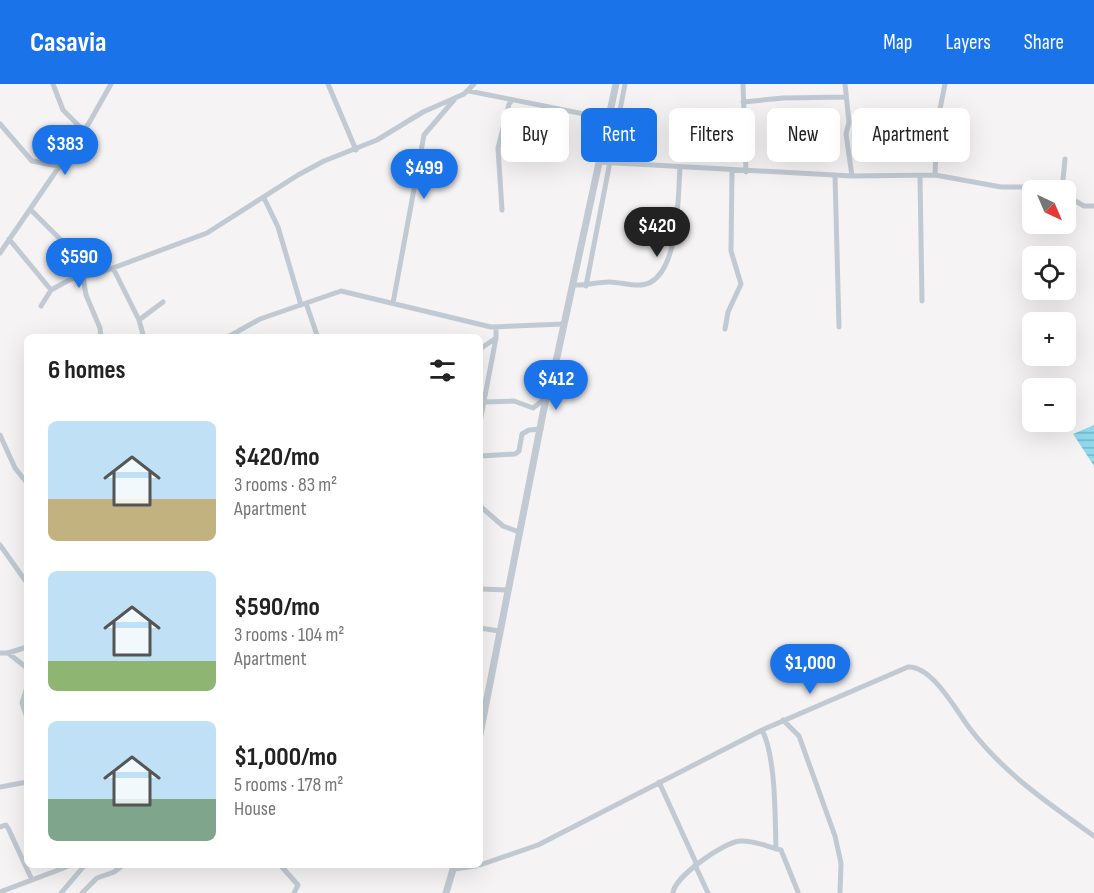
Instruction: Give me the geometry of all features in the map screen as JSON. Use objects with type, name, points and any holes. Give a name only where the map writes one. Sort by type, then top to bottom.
[{"type":"street","points":[[54,84],[63,110],[84,131]]},
{"type":"street","points":[[0,253],[84,131],[111,84]]},
{"type":"street","points":[[328,84],[356,150]]},
{"type":"street","points":[[41,306],[51,290],[71,279],[113,268],[207,233],[264,198],[284,182],[321,162],[377,140],[423,112],[469,91],[474,84]]},
{"type":"street","points":[[611,108],[616,84]]},
{"type":"street","points":[[586,286],[625,84]]},
{"type":"street","points":[[743,84],[746,172]]},
{"type":"street","points":[[845,84],[849,125],[846,134],[852,176]]},
{"type":"street","points":[[935,175],[937,124],[945,84]]},
{"type":"street","points":[[469,91],[581,114]]},
{"type":"street","points":[[743,102],[783,98],[846,97]]},
{"type":"street","points":[[393,303],[424,135],[456,98]]},
{"type":"street","points":[[502,210],[498,148],[512,100]]},
{"type":"street","points":[[0,124],[32,161],[58,166]]},
{"type":"street","points":[[1062,180],[1065,159]]},
{"type":"street","points":[[483,719],[546,398],[599,162],[746,172],[852,176],[920,177],[935,175],[1001,187],[1022,187]]},
{"type":"street","points":[[572,285],[586,286],[610,282],[641,285],[652,282],[664,271],[670,254],[680,167]]},
{"type":"street","points":[[726,329],[729,312],[741,284],[731,250],[732,171]]},
{"type":"street","points":[[835,175],[839,327]]},
{"type":"street","points":[[920,177],[922,301]]},
{"type":"street","points":[[264,198],[278,227],[303,304],[316,334]]},
{"type":"street","points":[[1076,201],[1084,206],[1094,206]]},
{"type":"street","points":[[30,209],[71,250],[84,276],[86,295],[100,327],[101,334]]},
{"type":"street","points":[[9,239],[51,290]]},
{"type":"street","points":[[113,268],[139,320],[143,334]]},
{"type":"street","points":[[232,334],[245,325],[341,291],[496,328],[564,324]]},
{"type":"street","points":[[139,320],[163,302]]},
{"type":"street","points":[[483,407],[496,328]]},
{"type":"street","points":[[483,347],[496,338]]},
{"type":"street","points":[[484,402],[514,401],[532,408],[546,398]]},
{"type":"street","points":[[483,456],[515,454],[518,452],[522,434],[529,430],[541,429]]},
{"type":"street","points":[[0,435],[15,468],[24,479]]},
{"type":"street","points":[[483,509],[503,526],[519,532]]},
{"type":"street","points":[[0,545],[24,579]]},
{"type":"street","points":[[483,589],[507,590]]},
{"type":"street","points":[[483,629],[499,632]]},
{"type":"street","points":[[0,653],[24,648]]},
{"type":"street","points":[[8,653],[24,666]]},
{"type":"street","points":[[483,863],[538,845],[783,720],[898,669],[915,667],[930,676],[971,730],[1006,769],[1094,836]]},
{"type":"street","points":[[783,720],[799,736],[835,836],[841,863],[840,893]]},
{"type":"street","points":[[762,730],[770,754],[776,849]]},
{"type":"street","points":[[659,782],[708,893]]},
{"type":"street","points":[[0,787],[24,783]]},
{"type":"street","points":[[0,827],[6,825],[24,863]]},
{"type":"street","points":[[673,893],[677,881],[696,865],[735,842],[748,841],[784,853],[798,892]]},
{"type":"street","points":[[26,868],[32,880]]},
{"type":"street","points":[[0,892],[64,868]]},
{"type":"street","points":[[61,893],[82,868]]},
{"type":"street","points":[[82,893],[97,878],[111,874],[119,868]]},
{"type":"street","points":[[283,868],[297,884],[294,893]]},
{"type":"street","points":[[446,893],[454,868]]},
{"type":"water","points":[[1094,425],[1094,466],[1073,434]]}]
